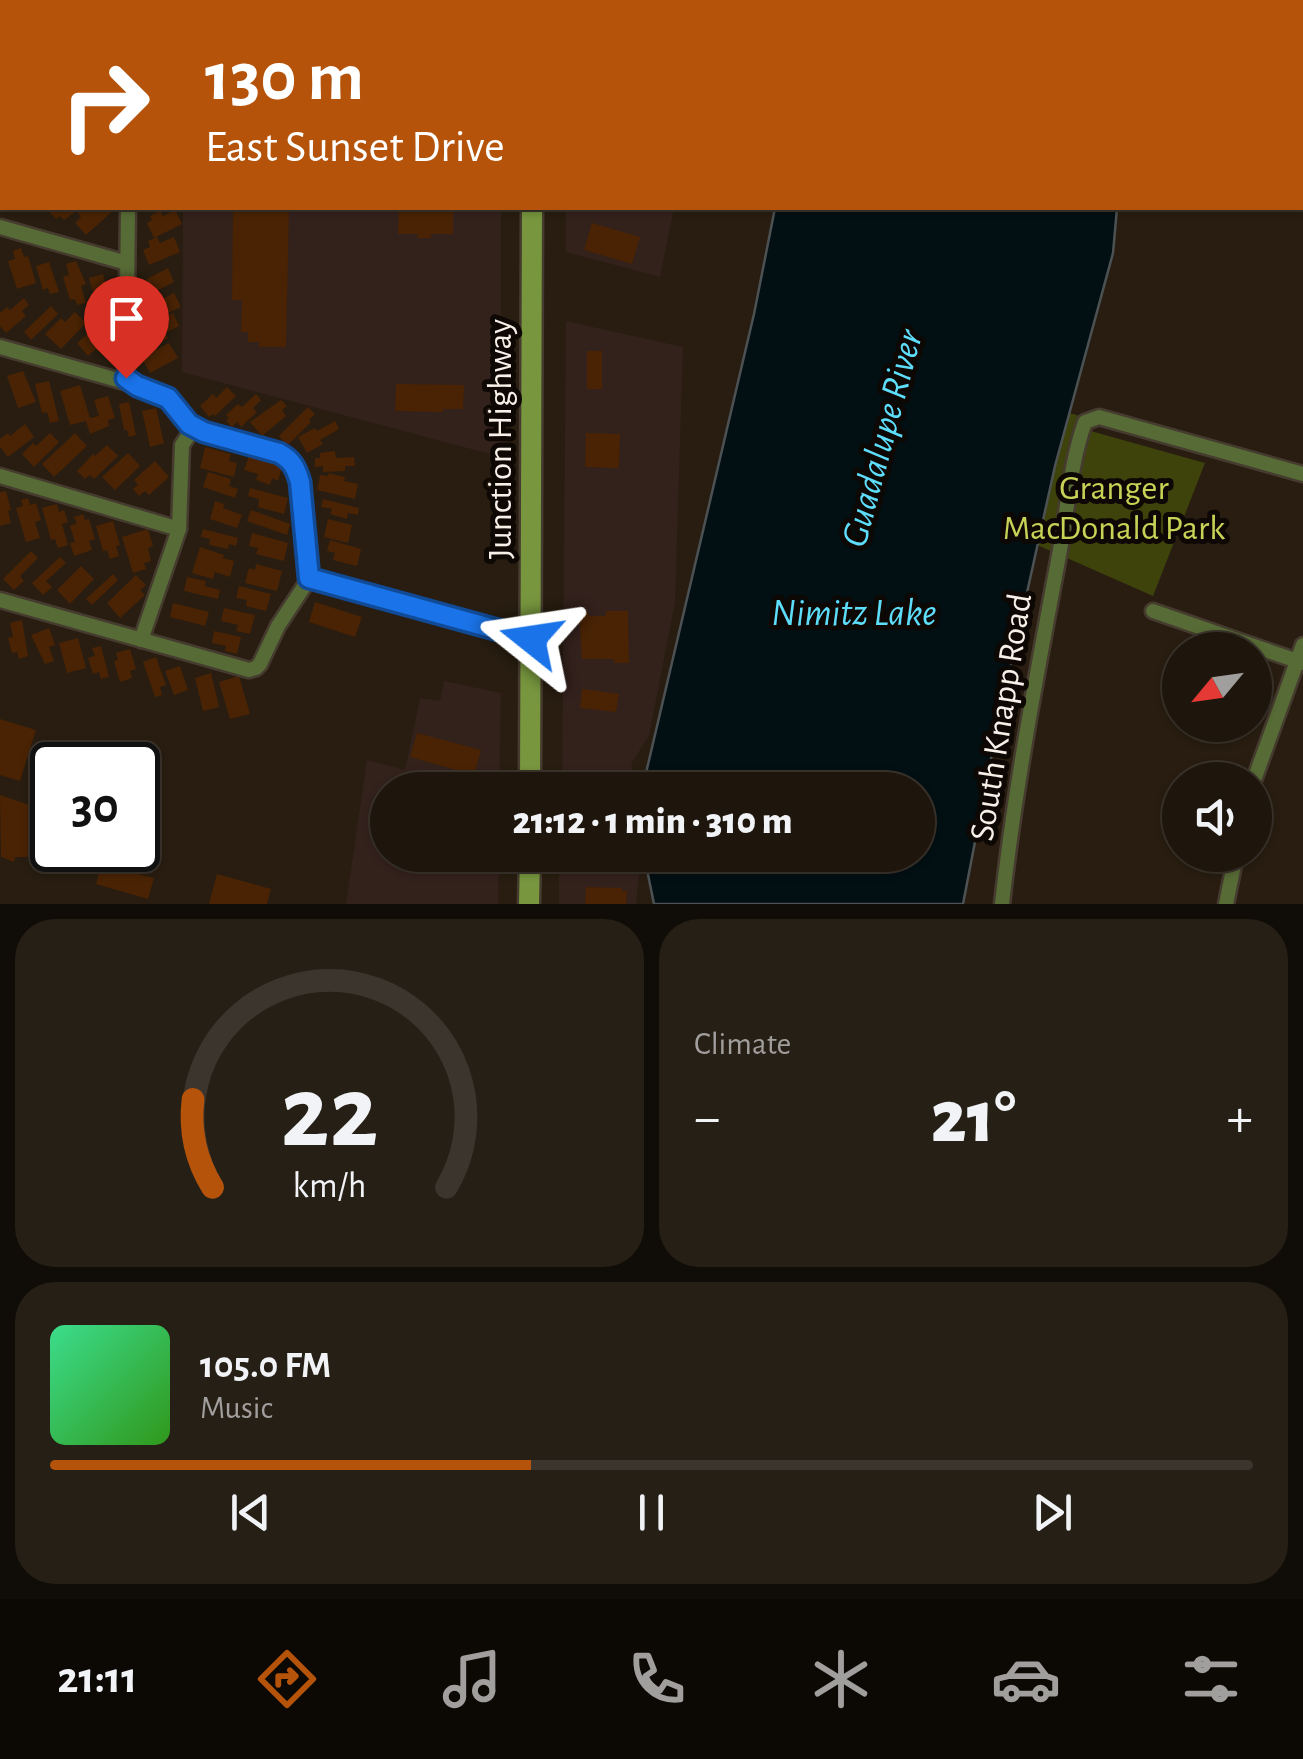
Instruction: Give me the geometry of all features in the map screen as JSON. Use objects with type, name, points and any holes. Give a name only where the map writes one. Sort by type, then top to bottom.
[{"type":"main road","name":"Junction Highway","points":[[530,772],[532,210]]},
{"type":"main road","points":[[529,904],[530,872]]},
{"type":"street","points":[[128,210],[126,378],[137,386]]},
{"type":"street","points":[[0,226],[127,263]]},
{"type":"street","points":[[0,347],[168,398],[194,427],[279,453],[294,464],[300,482],[309,578],[256,668],[239,668],[0,600]]},
{"type":"street","name":"South Knapp Road","points":[[1002,904],[1027,722],[1076,452],[1085,422],[1099,416],[1303,474]]},
{"type":"street","points":[[141,640],[179,529],[182,445],[194,427]]},
{"type":"street","points":[[0,476],[179,529]]},
{"type":"street","points":[[309,578],[531,639]]},
{"type":"street","points":[[1153,611],[1300,662]]},
{"type":"street","points":[[1261,762],[1303,646]]},
{"type":"street","points":[[1226,904],[1233,872]]},
{"type":"shaded area","points":[[183,210],[501,210],[501,457],[182,372]]},
{"type":"shaded area","points":[[566,210],[674,210],[660,277],[566,252]]},
{"type":"shaded area","points":[[566,321],[683,347],[675,602],[649,736],[632,762],[631,772],[562,772]]},
{"type":"shaded area","points":[[444,681],[501,693],[499,772],[370,772],[370,872],[499,872],[498,904],[346,904],[367,760],[405,770],[420,698],[440,701]]},
{"type":"shaded area","points":[[559,872],[639,872],[636,904],[559,904]]},
{"type":"green space","name":"Granger MacDonald Park","points":[[1056,409],[1083,417],[1080,428],[1205,463],[1153,596],[1026,540]]},
{"type":"water","name":"Nimitz Lake","points":[[775,210],[1117,210],[1113,253],[1055,466],[963,904],[654,904],[647,872],[935,872],[935,772],[646,772],[754,314]]},
{"type":"building","points":[[48,210],[77,210],[64,220],[60,216],[56,219]]},
{"type":"building","points":[[114,210],[86,235],[75,223],[81,217],[78,213]]},
{"type":"building","points":[[175,210],[182,224],[154,238],[147,223],[152,220],[150,216],[160,211],[163,216]]},
{"type":"building","points":[[233,210],[289,210],[286,347],[259,347],[259,342],[248,342],[248,332],[241,332],[242,300],[232,300]]},
{"type":"building","points":[[399,210],[453,210],[453,234],[417,238],[418,234],[398,234]]},
{"type":"building","points":[[592,223],[640,237],[632,264],[584,250]]},
{"type":"building","points":[[157,237],[160,243],[174,237],[180,252],[149,265],[143,250],[150,247],[148,241]]},
{"type":"building","points":[[21,248],[24,257],[28,256],[36,283],[17,289],[8,261],[15,259],[13,251]]},
{"type":"building","points":[[76,261],[86,284],[81,286],[86,303],[77,305],[75,299],[70,300],[63,277],[69,275],[66,264]]},
{"type":"building","points":[[49,262],[59,292],[50,294],[48,288],[43,290],[36,266]]},
{"type":"building","points":[[168,268],[174,282],[148,295],[141,282]]},
{"type":"building","points":[[103,274],[114,291],[108,293],[112,308],[104,310],[101,302],[96,304],[89,278]]},
{"type":"building","points":[[174,293],[181,307],[153,320],[146,307]]},
{"type":"building","points":[[24,298],[29,305],[22,311],[26,316],[6,333],[0,326],[0,313]]},
{"type":"building","points":[[51,306],[58,314],[31,340],[24,332]]},
{"type":"building","points":[[75,312],[86,323],[61,349],[45,334],[61,318],[65,322]]},
{"type":"building","points":[[173,313],[179,326],[153,346],[145,329],[168,322],[165,317]]},
{"type":"building","points":[[104,320],[111,328],[104,333],[111,341],[88,356],[77,343]]},
{"type":"building","points":[[169,343],[178,358],[150,373],[141,357]]},
{"type":"building","points":[[587,351],[602,351],[602,389],[587,389]]},
{"type":"building","points":[[23,371],[36,402],[18,408],[7,376]]},
{"type":"building","points":[[49,381],[59,421],[50,423],[47,412],[42,413],[35,384]]},
{"type":"building","points":[[396,384],[464,385],[463,409],[395,411]]},
{"type":"building","points":[[80,385],[90,418],[99,416],[94,400],[108,396],[115,418],[108,420],[109,426],[90,434],[86,421],[70,425],[60,391]]},
{"type":"building","points":[[227,387],[236,396],[209,417],[200,406]]},
{"type":"building","points":[[256,394],[261,400],[253,408],[257,412],[241,427],[237,422],[232,427],[226,415]]},
{"type":"building","points":[[281,400],[287,406],[282,410],[286,416],[262,436],[250,422]]},
{"type":"building","points":[[129,402],[136,435],[129,437],[119,404]]},
{"type":"building","points":[[308,407],[315,414],[311,422],[287,446],[279,436]]},
{"type":"building","points":[[156,408],[164,443],[150,447],[142,411]]},
{"type":"building","points":[[335,421],[339,429],[307,453],[298,437]]},
{"type":"building","points":[[25,424],[34,437],[8,457],[0,447],[0,439]]},
{"type":"building","points":[[50,433],[59,442],[34,467],[22,454]]},
{"type":"building","points":[[75,433],[87,446],[54,477],[42,464]]},
{"type":"building","points":[[586,433],[620,434],[619,468],[585,467]]},
{"type":"building","points":[[107,445],[118,456],[94,479],[90,475],[85,479],[77,471]]},
{"type":"building","points":[[205,447],[231,454],[229,461],[237,463],[234,477],[200,468]]},
{"type":"building","points":[[335,451],[336,458],[354,457],[355,466],[345,466],[345,471],[323,472],[323,466],[315,467],[315,458],[320,458],[320,453]]},
{"type":"building","points":[[128,453],[140,466],[115,490],[102,477]]},
{"type":"building","points":[[249,456],[282,467],[278,481],[272,478],[270,485],[256,480],[258,474],[244,470]]},
{"type":"building","points":[[155,461],[169,477],[149,495],[145,491],[139,496],[133,489],[138,485],[134,480]]},
{"type":"building","points":[[208,472],[231,479],[229,486],[238,489],[235,498],[203,487]]},
{"type":"building","points":[[329,473],[358,484],[355,499],[317,490],[320,475]]},
{"type":"building","points":[[250,488],[288,498],[284,514],[258,507],[259,499],[248,496]]},
{"type":"building","points":[[6,491],[11,523],[0,526],[0,492]]},
{"type":"building","points":[[28,498],[30,505],[36,503],[41,520],[35,522],[40,538],[26,542],[16,508]]},
{"type":"building","points":[[323,499],[359,508],[358,515],[348,513],[347,519],[330,514],[332,509],[321,507]]},
{"type":"building","points":[[215,501],[242,515],[237,528],[210,519]]},
{"type":"building","points":[[57,504],[68,522],[62,524],[68,545],[58,548],[55,539],[51,540],[42,508]]},
{"type":"building","points":[[251,510],[290,524],[287,535],[247,521]]},
{"type":"building","points":[[83,514],[85,520],[89,519],[95,539],[89,541],[92,550],[74,556],[70,526],[77,523],[74,517]]},
{"type":"building","points":[[328,519],[352,525],[348,543],[324,537]]},
{"type":"building","points":[[113,521],[120,545],[116,546],[119,556],[110,559],[107,550],[103,551],[96,526]]},
{"type":"building","points":[[148,529],[153,546],[148,548],[151,561],[144,563],[146,569],[133,573],[122,537]]},
{"type":"building","points":[[203,529],[238,538],[236,546],[229,544],[228,549],[209,545],[210,539],[201,537]]},
{"type":"building","points":[[252,533],[288,543],[284,561],[256,554],[258,548],[249,546]]},
{"type":"building","points":[[330,540],[361,549],[357,566],[333,560],[335,553],[327,551]]},
{"type":"building","points":[[200,547],[234,561],[230,577],[215,572],[213,579],[192,573]]},
{"type":"building","points":[[31,551],[38,558],[20,576],[24,581],[14,590],[3,579]]},
{"type":"building","points":[[60,557],[66,563],[46,581],[52,587],[43,595],[32,583]]},
{"type":"building","points":[[256,564],[282,571],[277,591],[245,583],[249,568],[255,570]]},
{"type":"building","points":[[81,566],[94,579],[70,604],[57,590]]},
{"type":"building","points":[[113,574],[118,580],[92,605],[86,599]]},
{"type":"building","points":[[136,575],[146,585],[140,590],[145,595],[120,618],[107,603]]},
{"type":"building","points":[[187,577],[206,581],[205,586],[220,590],[218,599],[184,591]]},
{"type":"building","points":[[239,586],[271,594],[266,611],[246,606],[247,600],[236,598]]},
{"type":"building","points":[[315,602],[362,617],[355,637],[309,622]]},
{"type":"building","points":[[173,603],[209,612],[205,626],[170,617]]},
{"type":"building","points":[[224,608],[255,615],[250,634],[236,631],[238,625],[221,621]]},
{"type":"building","points":[[606,611],[628,611],[629,663],[582,659],[579,613],[606,616]]},
{"type":"building","points":[[22,620],[28,656],[19,659],[17,652],[12,653],[8,638],[13,637],[10,623]]},
{"type":"building","points":[[49,628],[55,645],[49,647],[54,661],[45,664],[31,635]]},
{"type":"building","points":[[214,631],[241,637],[237,654],[212,643]]},
{"type":"building","points":[[78,638],[86,668],[67,673],[59,643]]},
{"type":"building","points":[[101,646],[109,677],[101,679],[99,672],[93,674],[88,658],[95,656],[92,648]]},
{"type":"building","points":[[130,649],[136,669],[130,671],[132,678],[120,682],[114,661],[118,660],[116,653]]},
{"type":"building","points":[[156,657],[166,685],[160,687],[162,695],[155,697],[143,662]]},
{"type":"building","points":[[180,666],[188,690],[174,695],[165,671]]},
{"type":"building","points":[[211,673],[219,707],[203,711],[195,678]]},
{"type":"building","points":[[239,676],[250,714],[230,719],[219,682]]},
{"type":"building","points":[[582,689],[619,694],[616,712],[580,708]]},
{"type":"building","points":[[0,719],[36,730],[20,781],[0,775]]},
{"type":"building","points":[[417,733],[481,750],[475,772],[410,757]]},
{"type":"building","points":[[0,795],[30,805],[27,857],[15,857],[14,862],[1,857]]},
{"type":"building","points":[[100,872],[130,872],[154,878],[148,899],[96,884]]},
{"type":"building","points":[[217,874],[271,889],[267,904],[209,904]]},
{"type":"building","points":[[586,887],[622,888],[627,891],[626,904],[585,904]]},
{"type":"route","points":[[126,378],[168,398],[189,424],[204,432],[279,453],[290,460],[300,482],[309,578],[531,639]]},
{"type":"water label","name":"Guadalupe River","points":[[881,438]]}]
